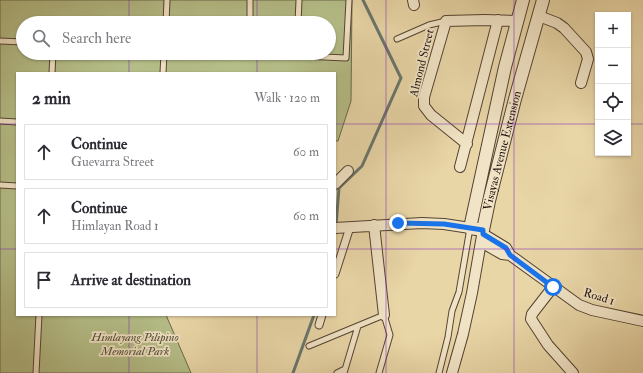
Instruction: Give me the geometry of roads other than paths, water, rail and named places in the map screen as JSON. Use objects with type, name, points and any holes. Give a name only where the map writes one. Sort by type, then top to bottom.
[{"type":"street","name":"Visayas Avenue Extension","points":[[470,228],[505,67],[523,0]]},
{"type":"street","name":"Visayas Avenue Extension","points":[[452,373],[463,334],[491,194],[522,72],[540,16],[543,0]]},
{"type":"street","points":[[540,16],[557,23],[564,28],[586,52],[588,59],[581,83]]},
{"type":"street","points":[[460,167],[498,20]]},
{"type":"street","name":"Almond Street","points":[[467,144],[431,115],[424,106],[424,97],[446,21],[517,21]]},
{"type":"street","points":[[505,67],[522,72]]},
{"type":"street","points":[[336,183],[348,171]]},
{"type":"street","points":[[336,267],[342,227],[422,223],[444,224],[470,228],[482,235]]},
{"type":"street","points":[[374,225],[384,315]]},
{"type":"street","name":"Road 1","points":[[482,235],[506,248],[510,255],[572,301],[585,308],[643,321]]},
{"type":"street","points":[[553,287],[532,314],[531,319],[548,344],[573,373]]},
{"type":"street","points":[[319,325],[322,316]]},
{"type":"lane","points":[[166,16],[167,0]]},
{"type":"lane","points":[[250,0],[250,16]]},
{"type":"lane","points":[[298,16],[299,0]]},
{"type":"lane","points":[[336,57],[346,58],[349,0]]},
{"type":"lane","points":[[397,40],[429,25],[446,21]]},
{"type":"lane","points":[[0,41],[16,42]]},
{"type":"lane","points":[[52,72],[53,60]]},
{"type":"lane","points":[[163,72],[164,60]]},
{"type":"lane","points":[[0,121],[16,122]]},
{"type":"lane","points":[[0,185],[16,186]]},
{"type":"lane","name":"Visayas Avenue Extension","points":[[439,373],[448,337],[452,311],[459,292],[470,228]]},
{"type":"lane","points":[[461,278],[474,280]]},
{"type":"lane","points":[[309,346],[384,315],[390,335],[379,373]]},
{"type":"lane","points":[[36,373],[39,316]]},
{"type":"lane","points":[[337,373],[345,371],[358,326]]},
{"type":"waterway","points":[[336,226],[339,188],[362,166],[401,78],[363,0]]},
{"type":"waterway","points":[[293,373],[314,316]]},
{"type":"park label","name":"Himlayang Pilipino Memorial Park","points":[[135,344]]}]
